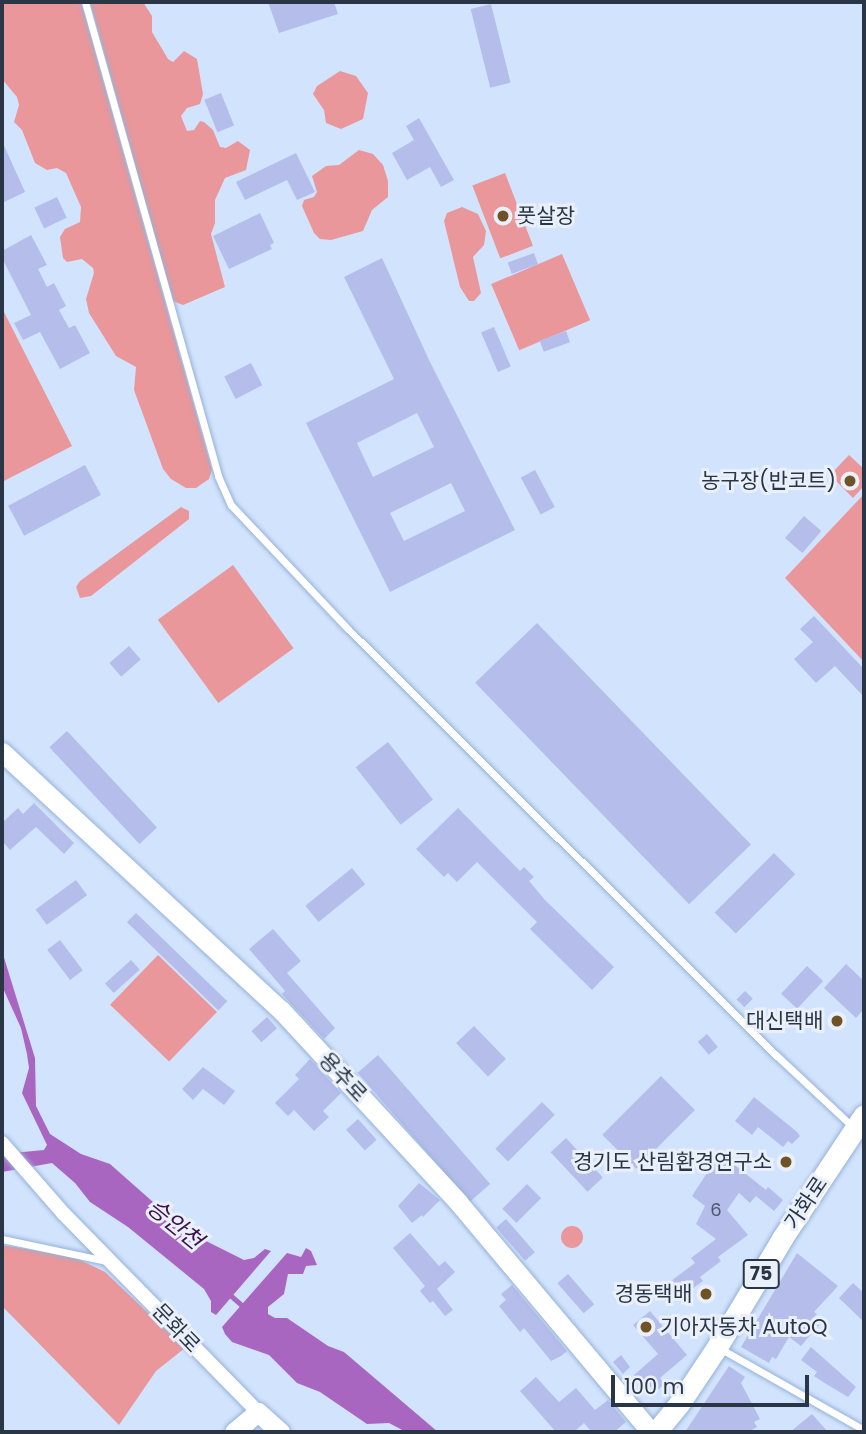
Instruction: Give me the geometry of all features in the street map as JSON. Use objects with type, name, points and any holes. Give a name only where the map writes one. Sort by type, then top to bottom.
[{"type":"main road","name":"가화로","points":[[654,1432],[679,1404],[717,1347],[783,1237],[860,1122]]},
{"type":"street","name":"용추로","points":[[2,752],[281,1010],[458,1202],[654,1432]]},
{"type":"street","name":"문화로","points":[[2,1143],[110,1262],[280,1432]]},
{"type":"street","points":[[234,1432],[258,1412]]},
{"type":"lane","points":[[85,2],[218,476],[231,505],[348,629],[776,1055],[860,1122]]},
{"type":"lane","points":[[2,1238],[110,1262]]},
{"type":"lane","points":[[717,1347],[864,1430]]},
{"type":"shaded area","points":[[2,2],[81,2],[212,470],[209,479],[196,488],[186,488],[171,479],[163,469],[134,390],[136,367],[116,356],[89,313],[86,299],[93,268],[82,259],[67,262],[63,258],[60,237],[65,229],[80,222],[81,207],[66,173],[57,168],[47,170],[35,163],[22,130],[14,122],[19,105],[17,97],[2,79]]},
{"type":"shaded area","points":[[90,2],[143,2],[152,16],[152,32],[168,59],[173,62],[184,51],[197,59],[203,94],[200,104],[187,108],[181,116],[187,131],[194,130],[200,121],[204,122],[213,130],[220,147],[226,148],[238,141],[250,150],[246,170],[225,178],[215,200],[215,223],[211,234],[225,287],[183,305],[173,301]]},
{"type":"shaded area","points":[[340,71],[356,76],[368,93],[363,119],[341,129],[326,123],[324,110],[313,94],[317,86]]},
{"type":"shaded area","points":[[359,150],[373,154],[383,165],[388,181],[388,197],[372,210],[363,231],[331,240],[320,239],[314,233],[302,206],[304,200],[314,197],[317,192],[312,176],[326,166],[339,165]]},
{"type":"shaded area","name":"풋살장","points":[[505,173],[533,246],[500,258],[472,186]]},
{"type":"shaded area","points":[[462,207],[478,214],[486,231],[484,245],[473,257],[481,293],[474,301],[469,301],[460,287],[444,221],[447,213]]},
{"type":"shaded area","points":[[562,254],[590,320],[519,350],[491,284]]},
{"type":"shaded area","points":[[2,308],[72,446],[2,482]]},
{"type":"shaded area","name":"농구장(반코트)","points":[[849,455],[864,469],[864,486],[853,498],[830,475]]},
{"type":"shaded area","points":[[864,494],[864,662],[785,578]]},
{"type":"shaded area","points":[[181,507],[189,511],[189,519],[91,596],[80,598],[76,587],[80,581]]},
{"type":"shaded area","points":[[233,565],[294,648],[218,703],[158,620]]},
{"type":"shaded area","points":[[158,955],[217,1012],[169,1062],[110,1005]]},
{"type":"shaded area","points":[[572,1226],[580,1229],[583,1237],[580,1245],[572,1248],[564,1245],[561,1237],[564,1229]]},
{"type":"shaded area","points":[[2,1245],[74,1257],[105,1272],[185,1348],[156,1371],[119,1425],[2,1306]]},
{"type":"water","points":[[2,951],[35,1058],[36,1106],[50,1134],[81,1154],[110,1164],[179,1225],[204,1240],[244,1260],[254,1258],[265,1249],[271,1251],[216,1315],[211,1312],[211,1301],[204,1289],[128,1227],[90,1202],[75,1183],[52,1163],[2,1172],[2,1154],[44,1150],[47,1145],[22,1093],[29,1068],[21,1028],[2,986]]},
{"type":"water","points":[[306,1248],[311,1251],[317,1265],[306,1266],[303,1274],[288,1274],[284,1294],[268,1307],[268,1314],[275,1318],[287,1318],[328,1346],[344,1352],[438,1432],[406,1432],[389,1423],[367,1424],[320,1392],[297,1383],[269,1355],[232,1342],[225,1334],[222,1327],[287,1253],[301,1257]]},
{"type":"building","points":[[268,2],[334,2],[338,14],[279,33]]},
{"type":"building","points":[[491,4],[511,83],[490,88],[471,9]]},
{"type":"building","points":[[221,93],[234,125],[217,132],[204,100]]},
{"type":"building","points":[[419,118],[454,180],[441,187],[430,167],[407,180],[392,153],[414,140],[406,126]]},
{"type":"building","points":[[2,141],[25,192],[2,203]]},
{"type":"building","points":[[296,153],[315,192],[297,200],[287,180],[245,200],[236,182]]},
{"type":"building","points":[[57,197],[67,218],[44,228],[34,208]]},
{"type":"building","points":[[260,213],[274,243],[270,245],[272,249],[229,269],[213,236]]},
{"type":"building","points":[[31,235],[47,265],[38,269],[47,287],[54,283],[66,306],[59,310],[69,328],[75,325],[90,353],[60,369],[40,332],[23,340],[14,323],[31,315],[2,258],[2,251]]},
{"type":"building","points":[[534,253],[538,264],[512,274],[508,263]]},
{"type":"building","points":[[382,258],[430,362],[515,530],[390,592],[306,423],[394,379],[344,277]],"holes":[[[417,413],[434,447],[373,477],[357,443]],[[451,483],[465,511],[404,541],[390,513]]]},
{"type":"building","points":[[494,327],[511,367],[498,372],[481,332]]},
{"type":"building","points":[[566,331],[570,342],[544,352],[540,341]]},
{"type":"building","points":[[251,363],[262,385],[236,399],[224,377]]},
{"type":"building","points":[[85,465],[101,495],[24,536],[8,506]]},
{"type":"building","points":[[535,470],[555,507],[541,515],[521,478]]},
{"type":"building","points":[[804,516],[821,531],[802,553],[785,538]]},
{"type":"building","points":[[814,616],[864,669],[864,697],[835,666],[816,683],[794,659],[813,642],[800,629]]},
{"type":"building","points":[[537,623],[751,845],[689,904],[475,683]]},
{"type":"building","points":[[129,646],[141,660],[121,677],[109,663]]},
{"type":"building","points":[[67,731],[157,828],[139,844],[49,747]]},
{"type":"building","points":[[388,742],[433,800],[401,825],[356,767]]},
{"type":"building","points":[[34,803],[74,843],[64,854],[36,827],[10,850],[2,841],[2,823],[18,808],[23,814]]},
{"type":"building","points":[[458,808],[520,871],[524,867],[534,877],[529,881],[545,900],[614,967],[592,990],[530,929],[537,922],[477,862],[457,882],[448,873],[444,877],[416,849]]},
{"type":"building","points":[[774,853],[795,874],[736,934],[715,912]]},
{"type":"building","points":[[352,868],[365,884],[319,922],[305,906]]},
{"type":"building","points":[[76,880],[87,895],[47,925],[36,909]]},
{"type":"building","points":[[136,913],[227,1001],[218,1011],[127,922]]},
{"type":"building","points":[[273,929],[301,961],[287,973],[335,1028],[324,1039],[282,994],[285,991],[249,949]]},
{"type":"building","points":[[60,940],[83,970],[70,980],[47,950]]},
{"type":"building","points":[[131,960],[140,970],[114,993],[105,983]]},
{"type":"building","points":[[846,964],[864,981],[864,1009],[856,1018],[824,988]]},
{"type":"building","points":[[807,966],[823,981],[797,1009],[781,994]]},
{"type":"building","points":[[745,991],[753,999],[744,1007],[737,999]]},
{"type":"building","points":[[267,1017],[277,1028],[261,1042],[251,1031]]},
{"type":"building","points":[[474,1026],[506,1059],[488,1076],[456,1043]]},
{"type":"building","points":[[707,1034],[718,1047],[709,1055],[698,1042]]},
{"type":"building","points":[[378,1055],[490,1184],[470,1202],[358,1073]]},
{"type":"building","points":[[310,1059],[341,1093],[323,1111],[329,1117],[314,1131],[294,1110],[288,1116],[275,1103],[299,1079],[295,1075]]},
{"type":"building","points":[[203,1067],[235,1091],[224,1105],[203,1089],[193,1100],[182,1089]]},
{"type":"building","points":[[661,1076],[695,1110],[636,1169],[602,1135]]},
{"type":"building","points":[[754,1097],[796,1131],[800,1136],[792,1144],[788,1141],[783,1147],[758,1127],[752,1135],[735,1121]]},
{"type":"building","points":[[542,1102],[555,1115],[508,1161],[495,1149]]},
{"type":"building","points":[[358,1119],[377,1140],[365,1151],[346,1130]]},
{"type":"building","points":[[566,1138],[603,1177],[587,1192],[551,1152]]},
{"type":"building","points":[[720,1153],[766,1190],[768,1187],[783,1200],[774,1211],[756,1196],[750,1203],[739,1193],[727,1210],[748,1235],[718,1257],[721,1261],[700,1277],[703,1281],[682,1296],[671,1281],[695,1263],[691,1258],[716,1239],[696,1224],[705,1206],[692,1196]]},
{"type":"building","points":[[419,1183],[440,1200],[423,1217],[422,1215],[412,1223],[398,1206]]},
{"type":"building","points":[[527,1184],[541,1198],[516,1223],[502,1209]]},
{"type":"building","points":[[506,1219],[535,1252],[525,1261],[496,1228]]},
{"type":"building","points":[[410,1233],[439,1266],[445,1261],[455,1272],[437,1289],[453,1310],[445,1316],[433,1301],[430,1303],[420,1291],[425,1286],[393,1248]]},
{"type":"building","points":[[797,1253],[838,1286],[814,1312],[817,1314],[812,1319],[819,1325],[801,1346],[789,1337],[776,1359],[772,1357],[769,1363],[741,1347]]},
{"type":"building","points":[[568,1274],[594,1304],[584,1313],[557,1283]]},
{"type":"building","points":[[853,1283],[864,1293],[864,1322],[839,1298]]},
{"type":"building","points":[[512,1285],[567,1351],[561,1356],[551,1361],[524,1328],[520,1332],[499,1306],[506,1300],[501,1294]]},
{"type":"building","points":[[650,1311],[687,1355],[660,1378],[665,1384],[655,1392],[647,1383],[643,1386],[634,1375],[658,1354],[633,1325]]},
{"type":"building","points":[[811,1347],[856,1387],[848,1397],[814,1376],[817,1372],[801,1360]]},
{"type":"building","points":[[621,1355],[630,1367],[623,1374],[613,1362]]},
{"type":"building","points":[[729,1366],[745,1377],[741,1383],[760,1419],[754,1422],[757,1427],[748,1432],[685,1432]]},
{"type":"building","points":[[536,1377],[559,1402],[576,1388],[595,1410],[608,1400],[626,1422],[614,1432],[592,1432],[584,1423],[574,1432],[556,1432],[520,1391]]},
{"type":"building","points":[[812,1414],[828,1432],[790,1432]]},
{"type":"waterway","name":"승안천","points":[[228,1293],[245,1308]]},
{"type":"place","name":"풋살장","points":[[503,216]]},
{"type":"place","name":"농구장(반코트)","points":[[850,481]]},
{"type":"place","name":"대신택배","points":[[837,1021]]},
{"type":"place","name":"경기도 산림환경연구소","points":[[786,1162]]},
{"type":"place","name":"경동택배","points":[[706,1294]]},
{"type":"place","name":"기아자동차 AutoQ","points":[[646,1327]]}]
